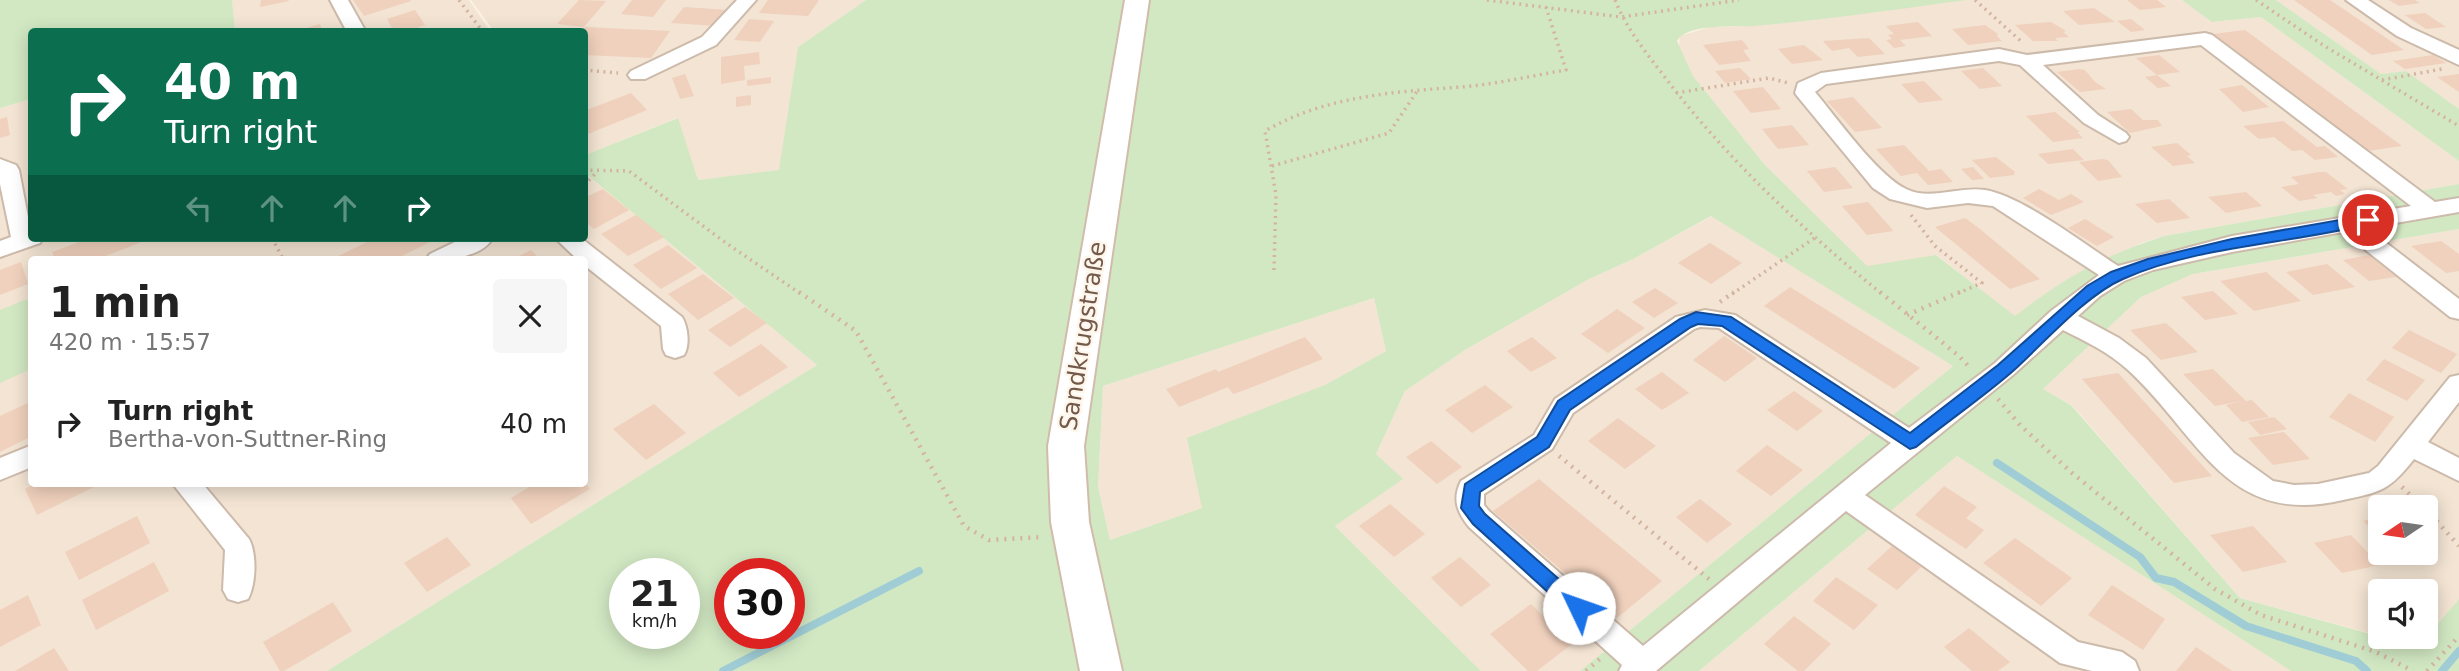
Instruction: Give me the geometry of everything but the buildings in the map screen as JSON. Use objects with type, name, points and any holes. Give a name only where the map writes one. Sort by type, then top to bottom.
[{"type":"street","points":[[339,0],[355,28]]},
{"type":"street","points":[[638,75],[709,41],[747,0]]},
{"type":"street","name":"Sandkrugstraße","points":[[1101,671],[1070,522],[1066,446],[1137,0]]},
{"type":"street","points":[[2355,0],[2404,32],[2441,47],[2452,64]]},
{"type":"street","points":[[2116,275],[2000,201],[1977,196],[1926,203],[1896,195],[1881,183],[1805,93],[1805,87],[1821,79],[1999,55],[2035,60],[2205,39],[2431,210]]},
{"type":"street","points":[[2035,60],[2091,119],[2119,137]]},
{"type":"street","points":[[0,166],[8,170],[27,239],[0,249]]},
{"type":"street","points":[[1910,442],[1726,321],[1696,318],[1564,406],[1543,442],[1471,489],[1470,508],[1638,667],[1726,592],[1847,497],[1910,442],[1985,385],[2092,290],[2116,275],[2148,264],[2232,244],[2459,205]]},
{"type":"street","points":[[2346,223],[2459,311]]},
{"type":"street","points":[[444,256],[474,242]]},
{"type":"street","points":[[571,242],[673,323],[675,349]]},
{"type":"street","points":[[2060,317],[2118,349],[2138,365],[2234,469],[2258,485],[2280,495],[2303,496],[2377,481],[2388,473],[2459,384]]},
{"type":"street","points":[[2411,445],[2459,471]]},
{"type":"street","points":[[0,470],[28,457]]},
{"type":"street","points":[[189,487],[239,547],[238,590]]},
{"type":"street","points":[[1847,497],[2071,654],[2111,662],[2124,671]]},
{"type":"path","points":[[459,0],[480,28]]},
{"type":"path","points":[[1486,0],[1621,17],[1738,0]]},
{"type":"path","points":[[1615,0],[1621,17],[1697,122],[1733,161],[1816,237],[1959,356],[2020,425],[2072,473],[2215,589],[2261,615],[2376,652],[2413,671]]},
{"type":"path","points":[[1975,0],[2035,60]]},
{"type":"path","points":[[2256,0],[2459,126]]},
{"type":"path","points":[[1274,270],[1276,195],[1265,131],[1291,116],[1344,99],[1419,89],[1463,87],[1566,69],[1546,7]]},
{"type":"path","points":[[2381,80],[2452,64]]},
{"type":"path","points":[[588,70],[638,75]]},
{"type":"path","points":[[1676,93],[1769,78],[1805,87]]},
{"type":"path","points":[[1272,166],[1389,133],[1419,89]]},
{"type":"path","points":[[588,171],[629,171],[726,243],[856,331],[964,526],[989,540],[1045,537]]},
{"type":"path","points":[[588,181],[596,172]]},
{"type":"path","points":[[1896,195],[1935,246],[1982,283],[1907,315]]},
{"type":"path","points":[[1696,318],[1816,237]]},
{"type":"path","points":[[1543,442],[1726,592]]},
{"type":"path","points":[[2388,473],[2411,495]]},
{"type":"path","points":[[2438,523],[2459,546]]},
{"type":"path","points":[[2427,671],[2459,636]]},
{"type":"shaded area","points":[[232,0],[469,0],[488,28],[235,28]]},
{"type":"shaded area","points":[[471,0],[866,0],[798,47],[780,170],[698,180],[677,118],[588,154],[588,28],[492,28]]},
{"type":"shaded area","points":[[1968,0],[2182,0],[2213,22],[2261,17],[2459,161],[2459,184],[2164,236],[2141,243],[2015,317],[1937,255],[1867,267],[1765,165],[1693,76],[1679,46],[1680,36],[1710,27],[1751,26]]},
{"type":"shaded area","points":[[2276,0],[2459,0],[2459,109],[2406,71],[2381,74]]},
{"type":"shaded area","points":[[28,100],[28,242],[588,242],[588,175],[817,365],[327,671],[0,671],[0,108]]},
{"type":"shaded area","points":[[1712,216],[1953,366],[1580,671],[1481,671],[1335,526],[1402,479],[1376,454],[1405,391],[1465,350],[1587,280],[1633,259]]},
{"type":"shaded area","points":[[2459,229],[2459,599],[2438,624],[2438,579],[2368,579],[2368,633],[2240,598],[2072,405],[2043,389],[2141,297],[2193,274]]},
{"type":"shaded area","points":[[1374,298],[1386,351],[1325,385],[1202,508],[1110,540],[1098,487],[1103,386]]},
{"type":"shaded area","points":[[1957,456],[2291,671],[1699,671]]},
{"type":"green space","points":[[0,0],[232,0],[235,28],[28,28],[28,100],[0,108]]},
{"type":"green space","points":[[866,0],[1968,0],[1807,21],[1701,29],[1682,35],[1677,41],[1693,76],[1765,165],[1867,266],[1936,255],[2015,316],[2086,269],[2123,251],[2164,236],[2459,184],[2459,229],[2193,274],[2141,297],[2043,389],[2071,405],[2240,598],[2368,633],[2368,649],[2438,649],[2438,624],[2459,599],[2459,671],[2291,671],[1957,456],[1699,671],[1580,671],[1953,366],[1711,216],[1633,259],[1587,280],[1465,350],[1405,391],[1376,454],[1403,479],[1335,526],[1481,671],[327,671],[817,365],[588,175],[588,154],[678,118],[698,180],[779,170],[798,47]],"holes":[[[1374,298],[1386,351],[1325,385],[1187,438],[1202,508],[1110,540],[1098,487],[1103,386]]]},
{"type":"green space","points":[[2182,0],[2276,0],[2381,74],[2406,71],[2459,109],[2459,161],[2261,17],[2212,22]]},
{"type":"green space","points":[[27,299],[28,370],[0,383],[0,310]]},
{"type":"waterway","points":[[1997,463],[2140,557],[2156,578],[2174,582],[2246,626],[2356,661],[2367,671]]},
{"type":"waterway","points":[[723,671],[919,571]]},
{"type":"waterway","points":[[2442,671],[2459,651]]},
{"type":"route","points":[[1579,608],[1479,519],[1470,508],[1471,489],[1543,442],[1564,406],[1685,323],[1696,318],[1726,321],[1910,442],[1985,385],[2092,290],[2116,275],[2148,264],[2232,244],[2368,220]]}]
